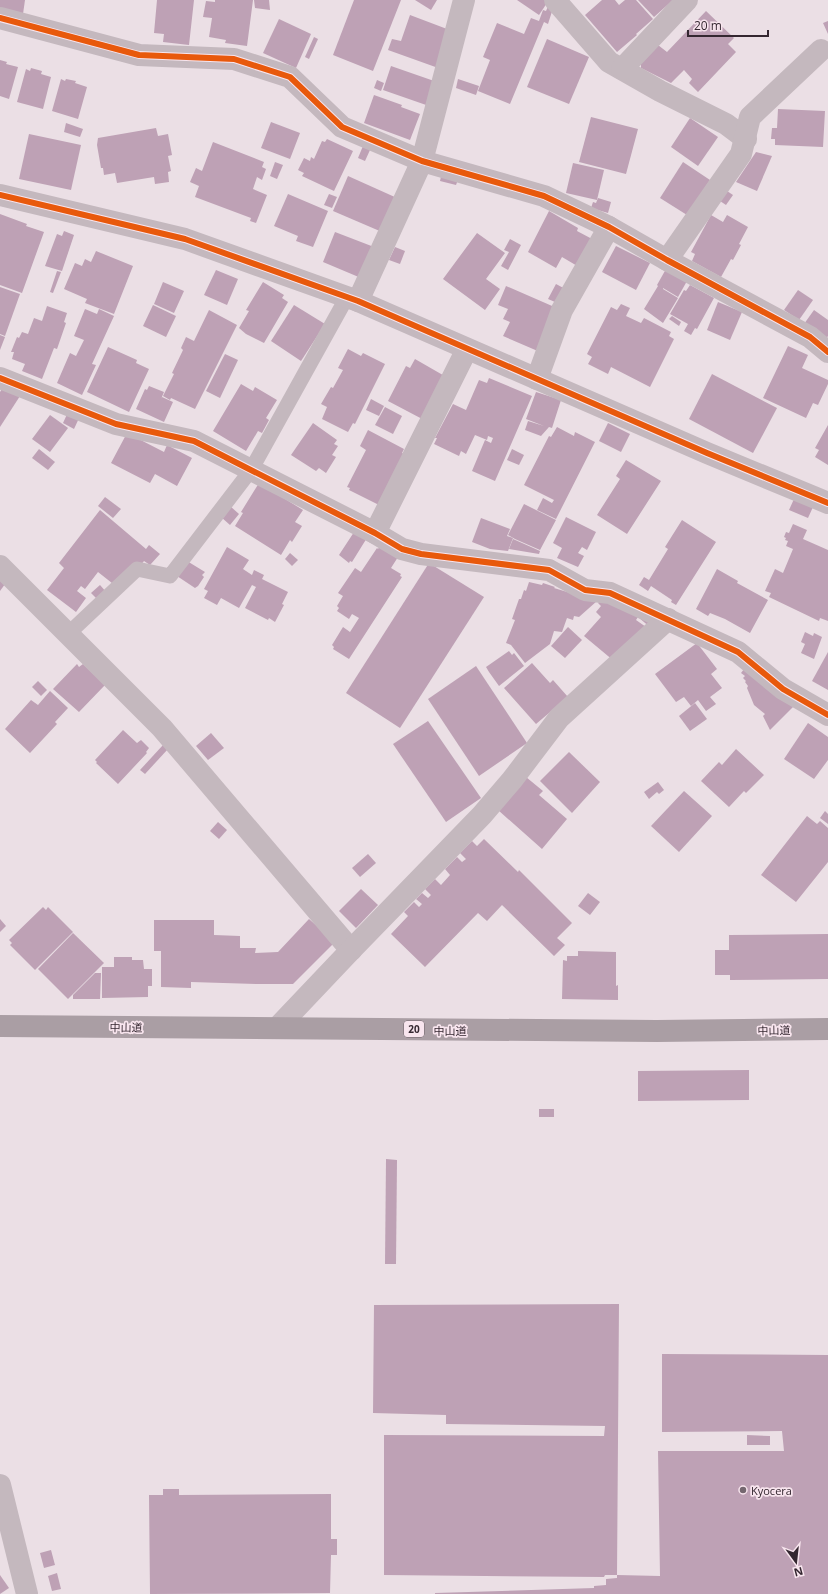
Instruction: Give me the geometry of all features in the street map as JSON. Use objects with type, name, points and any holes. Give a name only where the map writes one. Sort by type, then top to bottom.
[{"type":"highway","name":"中山道","points":[[0,1026],[657,1031],[828,1030]]},
{"type":"street","points":[[353,299],[422,160],[464,0]]},
{"type":"street","points":[[622,70],[687,0]]},
{"type":"street","points":[[557,1],[609,62],[660,91],[726,124],[746,139]]},
{"type":"street","points":[[0,18],[139,55],[234,59],[290,77],[342,127],[422,160],[544,196],[609,227],[810,337],[828,352]]},
{"type":"street","points":[[667,260],[741,154],[746,139],[750,117],[821,50]]},
{"type":"street","points":[[0,195],[185,239],[353,299],[828,504]]},
{"type":"street","points":[[537,379],[562,310],[609,227]]},
{"type":"street","points":[[375,533],[467,349]]},
{"type":"street","points":[[0,378],[116,424],[194,440],[375,533],[402,549],[422,554],[549,570],[585,590],[610,593],[738,652],[783,689],[828,715]]},
{"type":"street","points":[[0,566],[162,728],[351,950]]},
{"type":"street","points":[[278,1028],[351,950],[482,815],[512,780],[559,718],[668,619]]},
{"type":"street","points":[[0,1485],[28,1594]]},
{"type":"lane","points":[[68,634],[137,570],[170,576],[251,470],[353,299]]},
{"type":"building","points":[[0,0],[25,0],[23,14],[0,10]]},
{"type":"building","points":[[157,0],[194,0],[189,45],[163,42],[164,34],[154,33]]},
{"type":"building","points":[[215,0],[253,0],[247,46],[225,43],[226,40],[209,37],[212,18],[203,17],[206,1],[215,2]]},
{"type":"building","points":[[254,0],[269,0],[270,10],[255,8]]},
{"type":"building","points":[[354,0],[401,0],[373,71],[333,55]]},
{"type":"building","points":[[415,0],[437,0],[431,10]]},
{"type":"building","points":[[517,0],[549,0],[539,15]]},
{"type":"building","points":[[551,0],[555,2],[548,24],[544,22],[510,104],[478,91],[490,60],[483,57],[497,23],[524,34],[531,18],[539,21],[543,10],[546,11]]},
{"type":"building","points":[[602,0],[615,0],[619,5],[625,0],[636,0],[653,19],[617,52],[585,15]]},
{"type":"building","points":[[638,0],[673,0],[654,17]]},
{"type":"building","points":[[706,11],[734,38],[728,44],[736,52],[698,92],[689,83],[692,79],[684,70],[671,83],[641,68],[641,62],[658,45],[667,52]]},
{"type":"building","points":[[410,15],[447,29],[441,69],[388,50],[392,39],[401,41]]},
{"type":"building","points":[[279,19],[311,34],[296,68],[263,53]]},
{"type":"building","points":[[828,21],[828,34],[823,23]]},
{"type":"building","points":[[314,37],[318,39],[309,59],[305,57]]},
{"type":"building","points":[[547,39],[589,57],[569,104],[527,87]]},
{"type":"building","points":[[0,60],[7,62],[6,64],[18,67],[9,99],[0,96]]},
{"type":"building","points":[[391,66],[437,82],[429,106],[383,90]]},
{"type":"building","points":[[31,68],[42,71],[41,74],[51,77],[43,109],[17,102],[26,69],[30,71]]},
{"type":"building","points":[[61,79],[65,81],[66,79],[76,81],[75,83],[87,87],[78,119],[52,111]]},
{"type":"building","points":[[458,79],[479,86],[476,95],[456,88]]},
{"type":"building","points":[[377,80],[384,83],[381,91],[374,88]]},
{"type":"building","points":[[374,95],[402,105],[401,107],[420,114],[410,140],[364,123]]},
{"type":"building","points":[[778,109],[825,111],[823,147],[775,145],[775,139],[771,139],[772,128],[777,128]]},
{"type":"building","points":[[591,117],[638,129],[626,174],[579,162]]},
{"type":"building","points":[[690,118],[718,137],[698,166],[671,147]]},
{"type":"building","points":[[271,122],[300,133],[290,159],[261,148]]},
{"type":"building","points":[[66,123],[83,129],[80,137],[64,132]]},
{"type":"building","points":[[156,128],[158,136],[168,134],[172,155],[168,156],[171,171],[168,172],[169,182],[155,184],[154,177],[117,183],[115,173],[104,175],[103,168],[101,168],[97,145],[98,138]]},
{"type":"building","points":[[29,134],[81,145],[71,190],[19,179]]},
{"type":"building","points":[[327,139],[353,151],[334,191],[302,176],[304,173],[298,170],[304,158],[310,161],[311,157],[314,159],[322,141],[325,142]]},
{"type":"building","points":[[213,142],[264,162],[262,167],[266,169],[262,180],[257,177],[253,189],[267,195],[256,223],[250,221],[251,218],[195,197],[199,186],[190,182],[196,168],[202,171]]},
{"type":"building","points":[[363,146],[370,150],[365,161],[358,158]]},
{"type":"building","points":[[756,152],[772,156],[757,191],[736,182]]},
{"type":"building","points":[[275,162],[283,165],[277,179],[270,176]]},
{"type":"building","points":[[683,162],[710,180],[687,215],[660,198]]},
{"type":"building","points":[[573,163],[604,170],[597,200],[566,193]]},
{"type":"building","points":[[442,172],[459,177],[456,185],[440,181]]},
{"type":"building","points":[[348,176],[397,198],[382,232],[333,211]]},
{"type":"building","points":[[727,191],[733,195],[726,205],[720,201]]},
{"type":"building","points":[[288,194],[328,211],[313,247],[296,241],[298,236],[274,226]]},
{"type":"building","points":[[329,194],[337,197],[332,208],[324,205]]},
{"type":"building","points":[[598,198],[611,202],[608,213],[591,208],[593,202],[596,203]]},
{"type":"building","points":[[549,211],[578,228],[577,231],[594,240],[579,267],[562,257],[556,268],[528,252]]},
{"type":"building","points":[[0,214],[27,224],[26,226],[44,232],[22,293],[0,285]]},
{"type":"building","points":[[711,215],[723,222],[727,215],[748,227],[733,260],[731,259],[721,277],[692,261],[695,254],[691,252]]},
{"type":"building","points":[[64,231],[74,235],[62,271],[45,266],[57,234],[62,236]]},
{"type":"building","points":[[335,232],[374,247],[361,278],[323,262]]},
{"type":"building","points":[[477,233],[505,253],[486,279],[500,289],[485,310],[443,279]]},
{"type":"building","points":[[510,239],[521,245],[508,270],[501,266],[509,252],[504,250]]},
{"type":"building","points":[[616,246],[650,263],[636,290],[602,272]]},
{"type":"building","points":[[395,247],[405,251],[400,264],[389,260]]},
{"type":"building","points":[[96,251],[133,266],[114,314],[85,303],[87,299],[64,289],[75,263],[82,266],[85,259],[91,262]]},
{"type":"building","points":[[666,269],[687,281],[678,297],[663,288],[678,298],[663,323],[644,309]]},
{"type":"building","points":[[216,270],[238,279],[227,305],[204,295]]},
{"type":"building","points":[[57,271],[61,272],[53,293],[50,292]]},
{"type":"building","points":[[163,282],[184,291],[174,313],[154,304]]},
{"type":"building","points":[[263,282],[284,295],[282,298],[288,302],[264,343],[246,334],[239,328],[249,311],[246,310]]},
{"type":"building","points":[[556,284],[569,291],[562,305],[548,299]]},
{"type":"building","points":[[690,285],[714,298],[697,329],[695,328],[691,335],[684,331],[688,324],[670,314],[684,290],[686,291]]},
{"type":"building","points":[[506,286],[559,309],[540,352],[503,336],[510,322],[503,319],[508,309],[498,305]]},
{"type":"building","points":[[0,287],[20,294],[5,336],[0,334]]},
{"type":"building","points":[[798,290],[813,300],[799,320],[784,310]]},
{"type":"building","points":[[718,302],[742,312],[730,340],[707,330]]},
{"type":"building","points":[[621,304],[630,308],[626,316],[641,323],[644,318],[671,332],[669,336],[674,339],[650,387],[611,367],[608,374],[588,364],[592,357],[587,354],[611,307],[617,310]]},
{"type":"building","points":[[153,305],[176,316],[166,337],[143,326]]},
{"type":"building","points":[[294,305],[325,324],[301,361],[271,341]]},
{"type":"building","points":[[47,306],[67,313],[64,322],[66,323],[57,349],[54,348],[42,379],[22,371],[25,364],[12,359],[14,352],[11,352],[17,337],[19,338],[22,332],[28,334],[34,318],[42,321]]},
{"type":"building","points":[[85,309],[97,314],[99,309],[114,316],[92,364],[96,365],[82,395],[57,383],[70,353],[76,356],[84,340],[74,336]]},
{"type":"building","points":[[209,310],[237,325],[195,409],[163,396],[174,374],[172,373],[183,350],[181,348],[186,337],[194,341]]},
{"type":"building","points":[[814,310],[828,320],[828,336],[826,339],[804,324]]},
{"type":"building","points":[[672,316],[681,322],[679,326],[669,319]]},
{"type":"building","points":[[0,335],[5,337],[0,350]]},
{"type":"building","points":[[788,346],[808,355],[802,368],[828,380],[828,384],[818,405],[813,403],[806,418],[763,398]]},
{"type":"building","points":[[108,347],[137,360],[136,363],[149,369],[129,412],[87,392]]},
{"type":"building","points":[[348,349],[361,356],[363,353],[385,364],[355,424],[353,423],[348,432],[322,419],[327,407],[321,404],[331,387],[333,388],[343,370],[338,368]]},
{"type":"building","points":[[225,354],[238,360],[220,398],[206,391]]},
{"type":"building","points":[[415,359],[448,378],[426,421],[388,401],[406,366],[410,368]]},
{"type":"building","points":[[712,374],[777,408],[753,453],[689,419]]},
{"type":"building","points":[[489,378],[532,396],[495,481],[472,471],[485,440],[491,443],[493,438],[488,436],[487,440],[475,435],[466,454],[461,451],[459,456],[434,444],[437,438],[435,438],[453,404],[466,410],[479,380],[487,383]]},
{"type":"building","points":[[241,384],[253,391],[255,387],[277,400],[266,418],[269,420],[262,433],[258,431],[246,451],[213,431]]},
{"type":"building","points":[[4,386],[20,396],[0,427],[0,392]]},
{"type":"building","points":[[149,386],[164,392],[161,399],[162,397],[173,402],[164,422],[136,409],[145,389],[147,390]]},
{"type":"building","points":[[536,392],[561,400],[552,428],[549,427],[541,436],[525,430],[528,421],[544,426],[526,419]]},
{"type":"building","points":[[371,399],[384,406],[379,416],[366,410]]},
{"type":"building","points":[[385,407],[402,416],[393,434],[375,425]]},
{"type":"building","points":[[69,410],[80,416],[74,429],[63,423]]},
{"type":"building","points":[[50,415],[68,428],[50,452],[32,439]]},
{"type":"building","points":[[313,423],[337,440],[334,444],[338,446],[332,455],[336,457],[326,473],[319,468],[316,471],[291,455]]},
{"type":"building","points":[[608,423],[630,434],[621,452],[599,441]]},
{"type":"building","points":[[828,425],[828,465],[815,457],[819,450],[815,448]]},
{"type":"building","points":[[557,427],[574,436],[575,432],[595,442],[556,519],[537,510],[543,498],[552,503],[554,500],[524,485],[549,436],[551,437]]},
{"type":"building","points":[[368,430],[404,449],[402,453],[404,454],[379,505],[349,490],[350,488],[347,487],[366,450],[360,446]]},
{"type":"building","points":[[127,433],[164,452],[167,445],[192,458],[177,486],[155,474],[150,483],[111,463]]},
{"type":"building","points":[[39,449],[55,462],[48,470],[32,458]]},
{"type":"building","points":[[512,449],[524,455],[519,465],[507,460]]},
{"type":"building","points":[[626,460],[661,481],[627,534],[597,515],[620,479],[616,476]]},
{"type":"building","points":[[259,483],[303,510],[295,522],[302,526],[292,542],[290,540],[281,555],[235,526],[243,513],[241,512]]},
{"type":"building","points":[[105,497],[121,509],[113,518],[98,506]]},
{"type":"building","points":[[794,499],[813,507],[808,518],[789,510]]},
{"type":"building","points":[[524,504],[556,520],[540,550],[508,535]]},
{"type":"building","points":[[230,506],[239,514],[230,525],[221,517]]},
{"type":"building","points":[[100,510],[146,549],[149,545],[160,554],[150,565],[144,561],[135,572],[117,587],[98,572],[85,589],[81,586],[77,591],[86,598],[76,612],[47,590],[64,568],[59,563]]},
{"type":"building","points":[[566,517],[596,532],[587,550],[582,547],[578,553],[584,556],[578,567],[557,558],[562,548],[553,543]]},
{"type":"building","points":[[481,518],[510,529],[507,536],[513,538],[508,551],[490,549],[472,542]]},
{"type":"building","points":[[682,520],[716,542],[676,605],[671,602],[672,600],[651,586],[648,591],[639,585],[644,577],[649,580],[668,549],[665,547]]},
{"type":"building","points":[[793,524],[807,530],[803,539],[828,550],[828,621],[820,618],[819,621],[769,597],[771,593],[765,591],[775,569],[783,573],[793,549],[786,546],[788,541],[785,540],[786,538],[784,537],[786,532],[789,533]]},
{"type":"building","points":[[358,526],[370,533],[352,562],[350,561],[349,563],[339,555]]},
{"type":"building","points":[[513,539],[540,551],[539,554],[509,549]]},
{"type":"building","points":[[380,546],[398,557],[391,568],[401,574],[400,576],[402,577],[349,659],[333,649],[334,647],[332,645],[343,627],[350,632],[359,618],[352,614],[349,619],[337,611],[339,608],[337,606],[343,596],[338,593],[355,568],[361,572],[377,548],[378,549]]},
{"type":"building","points":[[227,547],[249,560],[243,569],[252,575],[254,570],[264,575],[262,579],[288,592],[282,604],[284,605],[275,622],[245,608],[256,587],[252,585],[239,608],[221,598],[217,605],[204,598],[208,591],[204,589]]},
{"type":"building","points":[[290,553],[298,560],[292,566],[285,559]]},
{"type":"building","points":[[187,561],[205,572],[202,575],[204,577],[195,588],[177,576]]},
{"type":"building","points":[[429,563],[484,597],[400,728],[346,693]]},
{"type":"building","points":[[717,569],[738,581],[737,583],[768,600],[750,633],[725,619],[710,613],[708,616],[696,609]]},
{"type":"building","points":[[0,573],[8,580],[0,591]]},
{"type":"building","points":[[529,582],[542,585],[543,583],[555,587],[554,588],[597,601],[579,617],[574,616],[573,620],[567,618],[562,632],[554,631],[550,644],[525,663],[511,645],[506,643],[515,620],[512,619],[519,599],[521,599],[524,590],[526,591]]},
{"type":"building","points":[[100,585],[107,593],[98,600],[91,593]]},
{"type":"building","points":[[603,597],[642,608],[651,628],[638,617],[636,620],[646,627],[614,661],[584,636],[601,617],[596,612],[601,606],[598,603]]},
{"type":"building","points":[[568,627],[582,640],[565,658],[551,646]]},
{"type":"building","points":[[805,632],[813,636],[814,633],[822,637],[814,659],[801,653],[805,644],[801,642]]},
{"type":"building","points":[[697,643],[717,669],[711,674],[722,688],[710,697],[716,704],[706,711],[698,700],[691,706],[684,697],[676,702],[655,674]]},
{"type":"building","points":[[509,651],[512,655],[514,653],[524,666],[499,686],[486,667]]},
{"type":"building","points":[[828,652],[828,690],[812,681]]},
{"type":"building","points":[[532,663],[550,683],[553,680],[568,697],[536,724],[504,688]]},
{"type":"building","points":[[77,664],[79,667],[83,664],[105,685],[79,712],[53,689]]},
{"type":"building","points":[[748,664],[797,703],[770,730],[763,716],[765,714],[754,705],[747,688],[748,686],[745,682],[746,681],[743,678],[745,676],[741,673]]},
{"type":"building","points":[[476,666],[527,743],[479,776],[428,699]]},
{"type":"building","points":[[38,681],[47,690],[41,696],[32,687]]},
{"type":"building","points":[[50,691],[68,708],[55,722],[57,724],[30,753],[5,729],[31,700],[38,705]]},
{"type":"building","points":[[695,703],[707,719],[690,731],[679,716]]},
{"type":"building","points":[[428,721],[481,798],[446,822],[393,744]]},
{"type":"building","points":[[808,723],[828,737],[828,760],[814,779],[784,759]]},
{"type":"building","points":[[123,730],[137,743],[141,740],[149,748],[146,752],[147,753],[118,784],[96,763],[97,762],[95,760]]},
{"type":"building","points":[[211,733],[224,748],[208,760],[196,746]]},
{"type":"building","points":[[163,745],[168,749],[145,774],[140,770]]},
{"type":"building","points":[[736,749],[764,775],[746,793],[744,791],[729,807],[701,781],[719,762],[722,765]]},
{"type":"building","points":[[569,752],[600,782],[572,813],[540,781]]},
{"type":"building","points":[[526,777],[543,791],[539,795],[567,819],[542,849],[498,810]]},
{"type":"building","points":[[658,782],[664,790],[659,794],[657,792],[649,799],[644,792]]},
{"type":"building","points":[[684,791],[712,816],[679,852],[651,826]]},
{"type":"building","points":[[825,811],[828,814],[828,824],[820,818]]},
{"type":"building","points":[[807,816],[817,824],[820,821],[828,828],[828,862],[796,902],[761,875]]},
{"type":"building","points":[[218,822],[227,830],[219,839],[210,831]]},
{"type":"building","points":[[484,839],[518,872],[519,870],[572,923],[557,938],[565,945],[554,956],[502,905],[487,921],[478,913],[425,967],[391,934],[408,916],[404,912],[414,902],[419,907],[422,904],[416,899],[422,893],[428,898],[431,895],[425,889],[435,879],[441,885],[450,875],[445,869],[457,857],[462,862],[466,859],[460,853],[472,841],[477,846]]},
{"type":"building","points":[[368,854],[376,863],[360,877],[352,868]]},
{"type":"building","points":[[361,889],[378,905],[356,928],[339,911]]},
{"type":"building","points":[[588,893],[600,902],[590,915],[578,906]]},
{"type":"building","points":[[43,907],[46,910],[48,907],[73,932],[35,970],[10,945],[12,943],[9,940]]},
{"type":"building","points":[[0,919],[6,926],[0,932]]},
{"type":"building","points":[[309,919],[335,942],[293,984],[191,982],[191,988],[161,987],[161,951],[154,951],[154,920],[214,920],[214,935],[240,936],[240,948],[256,948],[255,953],[278,952]]},
{"type":"building","points":[[73,933],[104,963],[68,999],[38,969]]},
{"type":"building","points":[[828,934],[828,979],[730,980],[730,975],[715,975],[715,950],[729,950],[729,935]]},
{"type":"building","points":[[578,951],[616,952],[616,986],[618,985],[618,1000],[562,999],[563,960],[567,961],[567,956],[578,956]]},
{"type":"building","points":[[114,957],[132,957],[132,960],[143,960],[144,969],[152,969],[152,986],[148,986],[148,997],[102,998],[102,967],[114,967]]},
{"type":"building","points":[[95,973],[101,973],[100,999],[73,999],[73,995]]},
{"type":"building","points":[[749,1070],[749,1100],[638,1101],[638,1071]]},
{"type":"building","points":[[539,1109],[554,1109],[554,1117],[539,1117]]},
{"type":"building","points":[[386,1159],[397,1160],[396,1264],[385,1264]]},
{"type":"building","points":[[619,1304],[617,1575],[605,1575],[604,1577],[384,1575],[384,1435],[604,1436],[605,1426],[446,1424],[446,1415],[373,1413],[374,1305]]},
{"type":"building","name":"Kyocera","points":[[662,1354],[828,1355],[828,1594],[435,1594],[594,1588],[594,1586],[606,1585],[606,1579],[617,1578],[617,1575],[660,1576],[658,1451],[784,1451],[782,1431],[662,1432]]},
{"type":"building","points":[[747,1435],[770,1436],[770,1445],[747,1445]]},
{"type":"building","points":[[163,1489],[179,1489],[179,1495],[331,1494],[331,1539],[337,1539],[337,1555],[331,1555],[330,1593],[150,1594],[149,1495],[163,1495]]},
{"type":"building","points":[[51,1550],[55,1565],[44,1568],[40,1553]]},
{"type":"building","points":[[57,1573],[61,1589],[52,1591],[48,1576]]},
{"type":"building","points":[[0,1575],[9,1588],[0,1594]]},
{"type":"cycle path","points":[[0,18],[139,55],[234,59],[290,77],[342,127],[422,161],[544,196],[609,227],[810,337],[828,352]]},
{"type":"cycle path","points":[[0,195],[185,239],[358,301],[707,453],[828,503]]},
{"type":"cycle path","points":[[0,378],[116,424],[194,441],[375,533],[402,549],[421,554],[549,570],[585,590],[610,593],[738,652],[783,689],[828,715]]},
{"type":"place","name":"Kyocera","points":[[743,1490]]}]
